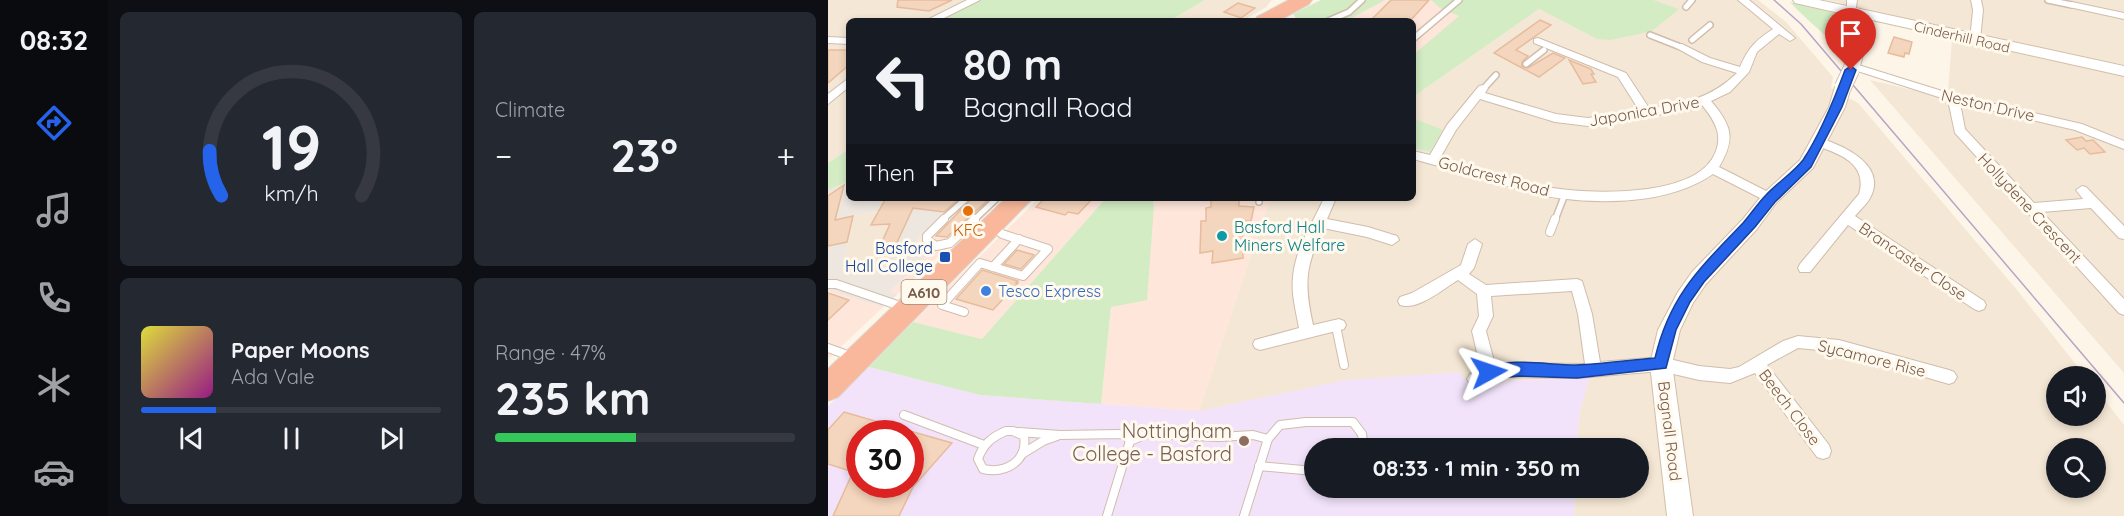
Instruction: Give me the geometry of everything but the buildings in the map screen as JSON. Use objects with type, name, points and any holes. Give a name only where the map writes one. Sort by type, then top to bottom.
[{"type":"highway","points":[[1270,18],[1303,0]]},
{"type":"highway","name":"A610","points":[[828,388],[907,309],[957,274],[993,226],[1018,201]]},
{"type":"street","points":[[936,18],[975,0]]},
{"type":"street","points":[[1743,0],[1790,38]]},
{"type":"street","name":"Cinderhill Road","points":[[1800,0],[1856,9],[1976,40],[2124,71]]},
{"type":"street","points":[[1976,0],[1978,10],[1976,40]]},
{"type":"street","points":[[2072,4],[2096,5],[2124,16]]},
{"type":"street","name":"Bagnall Road","points":[[1680,516],[1661,364],[1669,330],[1685,298],[1699,278],[1750,224],[1770,198],[1807,164],[1837,107],[1865,24],[1856,9]]},
{"type":"street","name":"Japonica Drive","points":[[1482,91],[1535,113],[1572,121],[1604,121],[1705,101],[1726,90],[1744,72],[1752,51],[1769,35],[1780,29]]},
{"type":"street","points":[[828,40],[846,41]]},
{"type":"street","points":[[1685,44],[1706,60],[1744,72]]},
{"type":"street","points":[[1544,46],[1622,75],[1646,112]]},
{"type":"street","name":"Neston Drive","points":[[1849,74],[2078,127],[2124,145]]},
{"type":"street","points":[[828,100],[846,84]]},
{"type":"street","points":[[1432,160],[1451,128],[1482,91]]},
{"type":"street","name":"Hollydene Crescent","points":[[1953,98],[1959,130],[2124,309]]},
{"type":"street","points":[[1705,101],[1722,124],[1725,134],[1725,144],[1714,169],[1770,198]]},
{"type":"street","points":[[1805,268],[1865,196],[1869,183],[1867,174],[1855,158],[1819,142]]},
{"type":"street","name":"Goldcrest Road","points":[[1416,156],[1545,191],[1564,194],[1602,195],[1653,192],[1687,184],[1714,169]]},
{"type":"street","points":[[2082,190],[2124,234]]},
{"type":"street","points":[[1307,332],[1300,273],[1306,251],[1321,223],[1329,201]]},
{"type":"street","points":[[2030,208],[2094,203]]},
{"type":"street","name":"Brancaster Close","points":[[1848,218],[1979,305]]},
{"type":"street","points":[[1368,232],[1375,219]]},
{"type":"street","points":[[1321,223],[1368,232],[1392,240]]},
{"type":"street","points":[[1405,301],[1416,298],[1460,274],[1467,268],[1475,244]]},
{"type":"street","points":[[1460,274],[1484,291],[1577,285],[1585,314],[1594,369]]},
{"type":"street","name":"Sycamore Rise","points":[[1484,291],[1486,316],[1479,331],[1482,376],[1501,370],[1577,371],[1661,364],[1717,376],[1743,372],[1788,345],[1798,342],[1839,346],[1949,378]]},
{"type":"street","points":[[1260,344],[1338,325]]},
{"type":"street","name":"Beech Close","points":[[1757,363],[1822,452]]},
{"type":"lane","points":[[1335,18],[1349,12],[1362,0]]},
{"type":"lane","points":[[1416,37],[1460,0]]},
{"type":"lane","points":[[1686,7],[1692,0]]},
{"type":"lane","points":[[2048,0],[2072,4]]},
{"type":"lane","points":[[1650,35],[1685,44],[1710,25]]},
{"type":"lane","points":[[1526,64],[1544,46]]},
{"type":"lane","points":[[1482,91],[1496,75]]},
{"type":"lane","points":[[1550,232],[1564,194]]},
{"type":"lane","points":[[964,201],[937,224],[927,236],[927,240],[936,246],[950,243],[994,201]]},
{"type":"lane","points":[[964,312],[942,305],[957,274],[980,263],[1023,276],[1048,249],[1002,234],[993,226]]},
{"type":"lane","points":[[993,267],[1019,239]]},
{"type":"lane","points":[[828,284],[836,284],[907,309]]},
{"type":"lane","points":[[1338,325],[1344,365]]},
{"type":"lane","points":[[828,348],[858,358]]},
{"type":"lane","points":[[904,415],[984,445]]},
{"type":"lane","points":[[1244,516],[1268,439],[1280,425],[1306,422],[1353,422],[1361,429],[1365,438]]},
{"type":"lane","points":[[1060,435],[1043,441],[1003,470],[983,469],[978,459],[984,445],[990,439],[1006,431],[1060,435],[1120,434],[1125,435],[1130,441]]},
{"type":"lane","points":[[1019,432],[1026,442],[1022,455]]},
{"type":"lane","points":[[1130,441],[1147,434],[1219,437],[1253,435],[1268,439]]},
{"type":"lane","points":[[1107,516],[1130,441]]},
{"type":"lane","points":[[1259,466],[1304,470]]},
{"type":"shaded area","points":[[828,0],[982,0],[946,18],[846,18],[846,151],[828,163]]},
{"type":"shaded area","points":[[1205,0],[1272,0],[1268,6],[1247,18],[1174,18]]},
{"type":"shaded area","points":[[1337,0],[1485,0],[1416,58],[1416,18],[1297,18]]},
{"type":"shaded area","points":[[1654,0],[1758,0],[1786,22],[1833,77],[1831,88],[1858,103],[2017,290],[2077,366],[2046,366],[2046,426],[2106,426],[2106,402],[2124,425],[2124,516],[1574,516],[1575,498],[1649,498],[1649,438],[1577,438],[1580,410],[1590,377],[1493,382],[1473,389],[1199,411],[1269,201],[1416,201],[1416,149],[1430,152],[1442,130],[1416,119],[1416,95],[1539,9],[1589,35],[1679,9]]},
{"type":"shaded area","points":[[1826,0],[2124,0],[2124,65],[1958,30]]},
{"type":"shaded area","points":[[1952,40],[2124,74],[2124,373],[1870,80],[1943,97],[1948,92]]},
{"type":"shaded area","points":[[846,182],[846,201],[953,201],[911,247],[931,252],[890,291],[897,295],[883,307],[828,290],[828,190]],"holes":[[[874,211],[909,214],[883,276],[844,259],[854,216]]]},
{"type":"shaded area","points":[[953,201],[997,201],[897,295],[890,291],[930,253],[911,247]]},
{"type":"shaded area","points":[[1036,201],[1103,201],[982,339],[913,322]]},
{"type":"shaded area","points":[[1153,201],[1269,201],[1199,411],[1101,404],[1111,307],[1154,206]]},
{"type":"shaded area","points":[[874,211],[909,215],[883,276],[844,259],[854,216]]},
{"type":"shaded area","points":[[833,289],[883,307],[828,359],[828,290]]},
{"type":"shaded area","name":"Nottingham College - Basford","points":[[869,367],[980,395],[1199,411],[1346,380],[1459,372],[1474,389],[1493,382],[1590,377],[1580,410],[1577,438],[1304,438],[1304,498],[1575,498],[1574,516],[828,516],[828,406]]},
{"type":"green space","points":[[982,0],[1205,0],[1174,18],[946,18]]},
{"type":"green space","points":[[1321,0],[1385,0],[1352,18],[1296,18],[1293,14]]},
{"type":"green space","points":[[1431,0],[1654,0],[1679,9],[1652,31],[1611,40],[1597,39],[1539,9],[1416,95],[1416,52],[1459,16],[1440,8]]},
{"type":"green space","points":[[1790,2],[1845,16],[1857,29],[1853,43],[1833,45]]},
{"type":"green space","points":[[1416,119],[1443,130],[1430,152],[1416,149]]},
{"type":"green space","points":[[846,151],[846,182],[828,190],[828,163]]},
{"type":"green space","points":[[1103,201],[1153,201],[1147,300],[1111,307],[1101,404],[980,395],[869,367],[913,322],[982,339]]},
{"type":"tram line","points":[[1774,0],[1801,24],[2124,403]]},
{"type":"place","name":"KFC","points":[[968,211]]},
{"type":"place","name":"Basford Hall Miners Welfare","points":[[1222,236]]},
{"type":"place","name":"Basford Hall College","points":[[945,257]]},
{"type":"place","name":"Tesco Express","points":[[986,291]]},
{"type":"place","name":"Nottingham College - Basford","points":[[1244,441]]},
{"type":"route","points":[[1489,372],[1501,370],[1577,371],[1661,364],[1669,330],[1685,298],[1699,278],[1750,224],[1770,198],[1807,164],[1837,107],[1851,70]]}]
